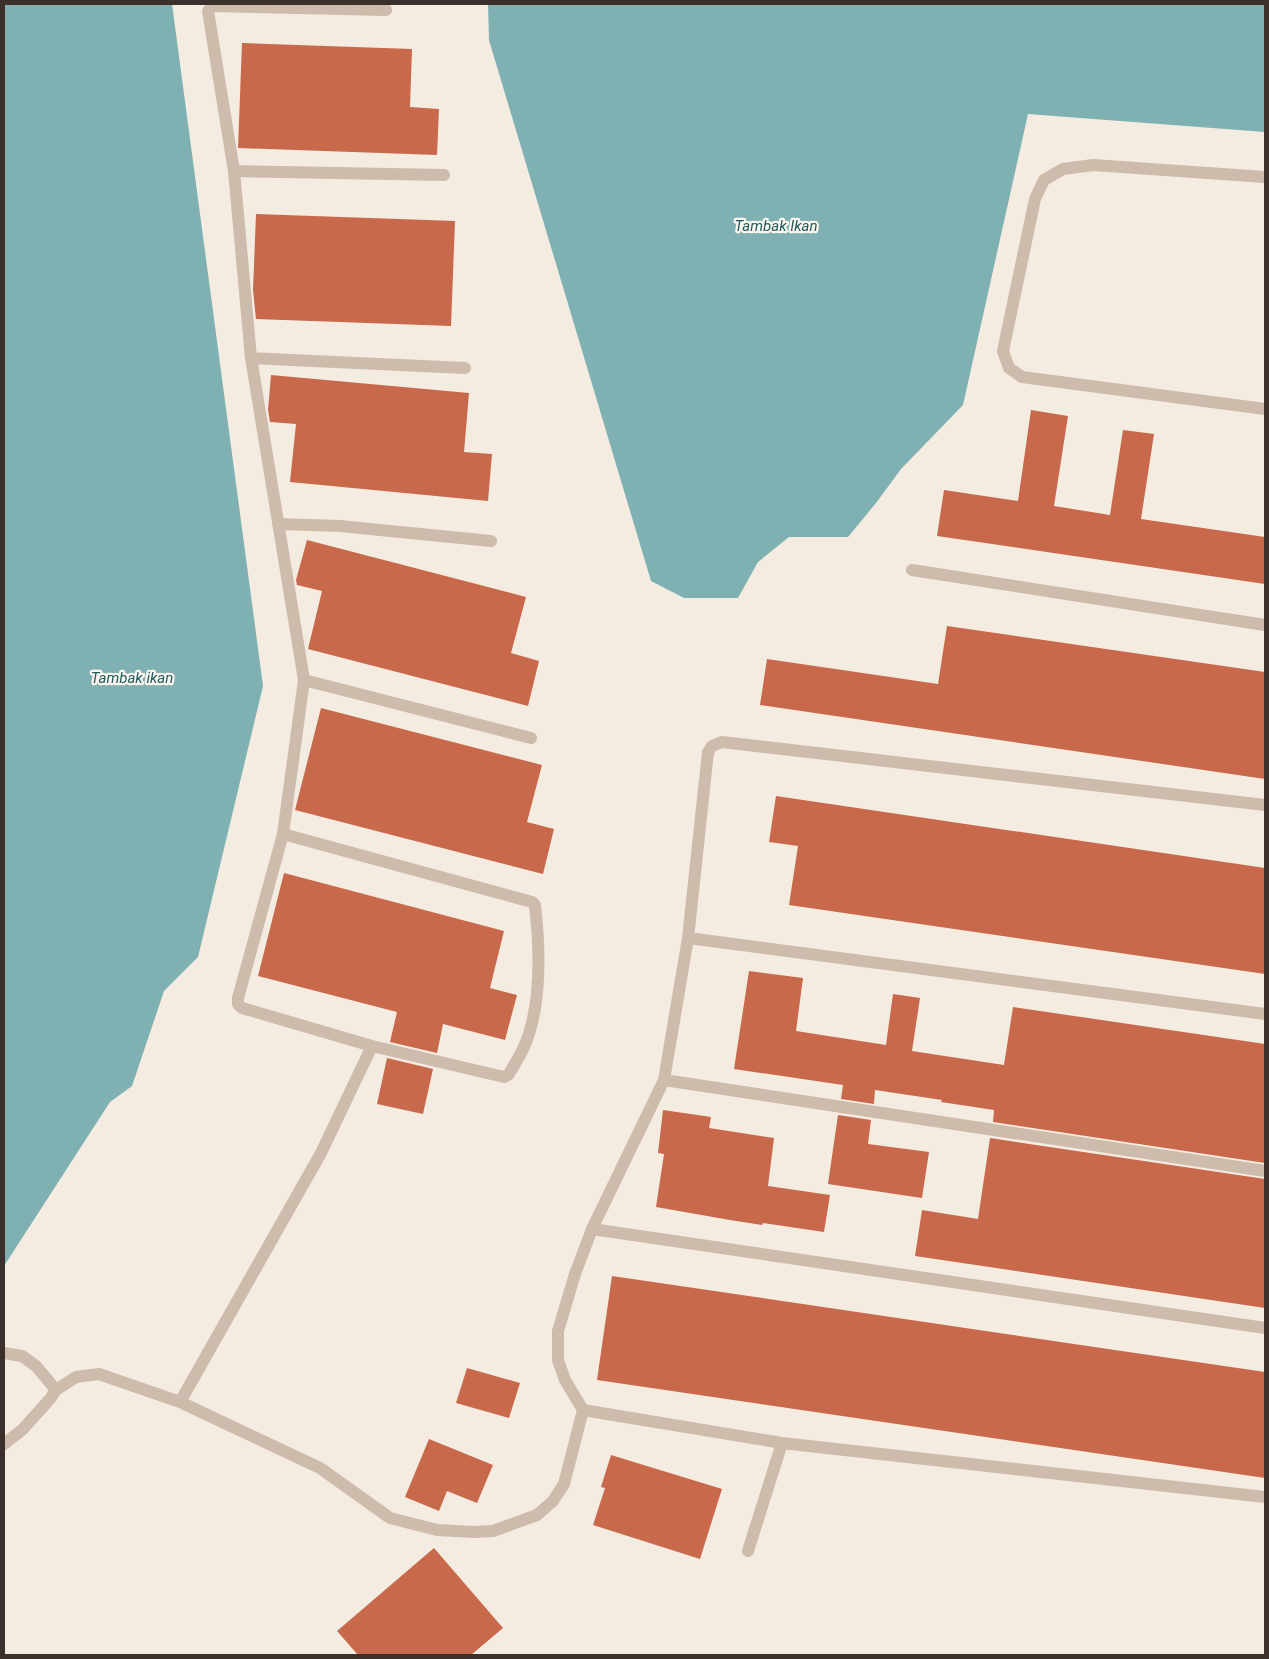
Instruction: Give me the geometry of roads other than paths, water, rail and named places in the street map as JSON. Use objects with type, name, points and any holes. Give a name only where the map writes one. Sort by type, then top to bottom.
[{"type":"street","points":[[283,834],[532,902],[535,906],[539,957],[536,993],[532,1020],[524,1046],[509,1074],[504,1077],[372,1046],[242,1008],[238,1004],[263,902],[283,834],[304,680],[251,358],[234,171],[208,11],[212,6],[386,10]]},
{"type":"street","points":[[1265,177],[1093,165],[1063,169],[1044,180],[1035,199],[1003,351],[1009,368],[1022,377],[1265,409]]},
{"type":"street","points":[[234,171],[444,175]]},
{"type":"street","points":[[251,358],[465,368]]},
{"type":"street","points":[[278,524],[340,526],[491,541]]},
{"type":"street","points":[[912,570],[1265,625]]},
{"type":"street","points":[[304,680],[531,738]]},
{"type":"street","points":[[4,1444],[22,1430],[56,1390],[76,1377],[99,1374],[180,1402],[320,1468],[390,1518],[437,1530],[474,1532],[493,1530],[537,1514],[553,1501],[564,1484],[584,1410],[565,1380],[558,1360],[558,1331],[592,1229],[664,1080],[688,938],[708,752],[712,746],[722,742],[1265,806]]},
{"type":"street","points":[[688,938],[1265,1014]]},
{"type":"street","points":[[180,1402],[321,1153],[372,1046]]},
{"type":"street","points":[[664,1080],[1265,1171]]},
{"type":"street","points":[[592,1229],[1265,1328]]},
{"type":"street","points":[[4,1353],[22,1356],[36,1366],[56,1390]]},
{"type":"street","points":[[584,1410],[782,1443],[1265,1497]]},
{"type":"street","points":[[748,1551],[782,1443]]},
{"type":"water","name":"Tambak ikan","points":[[4,4],[172,4],[263,686],[198,957],[164,991],[132,1086],[110,1102],[4,1266]]},
{"type":"water","name":"Tambak Ikan","points":[[488,4],[1265,4],[1265,132],[1028,114],[963,405],[901,469],[848,537],[789,537],[758,562],[738,598],[684,598],[651,581],[489,40]]}]
